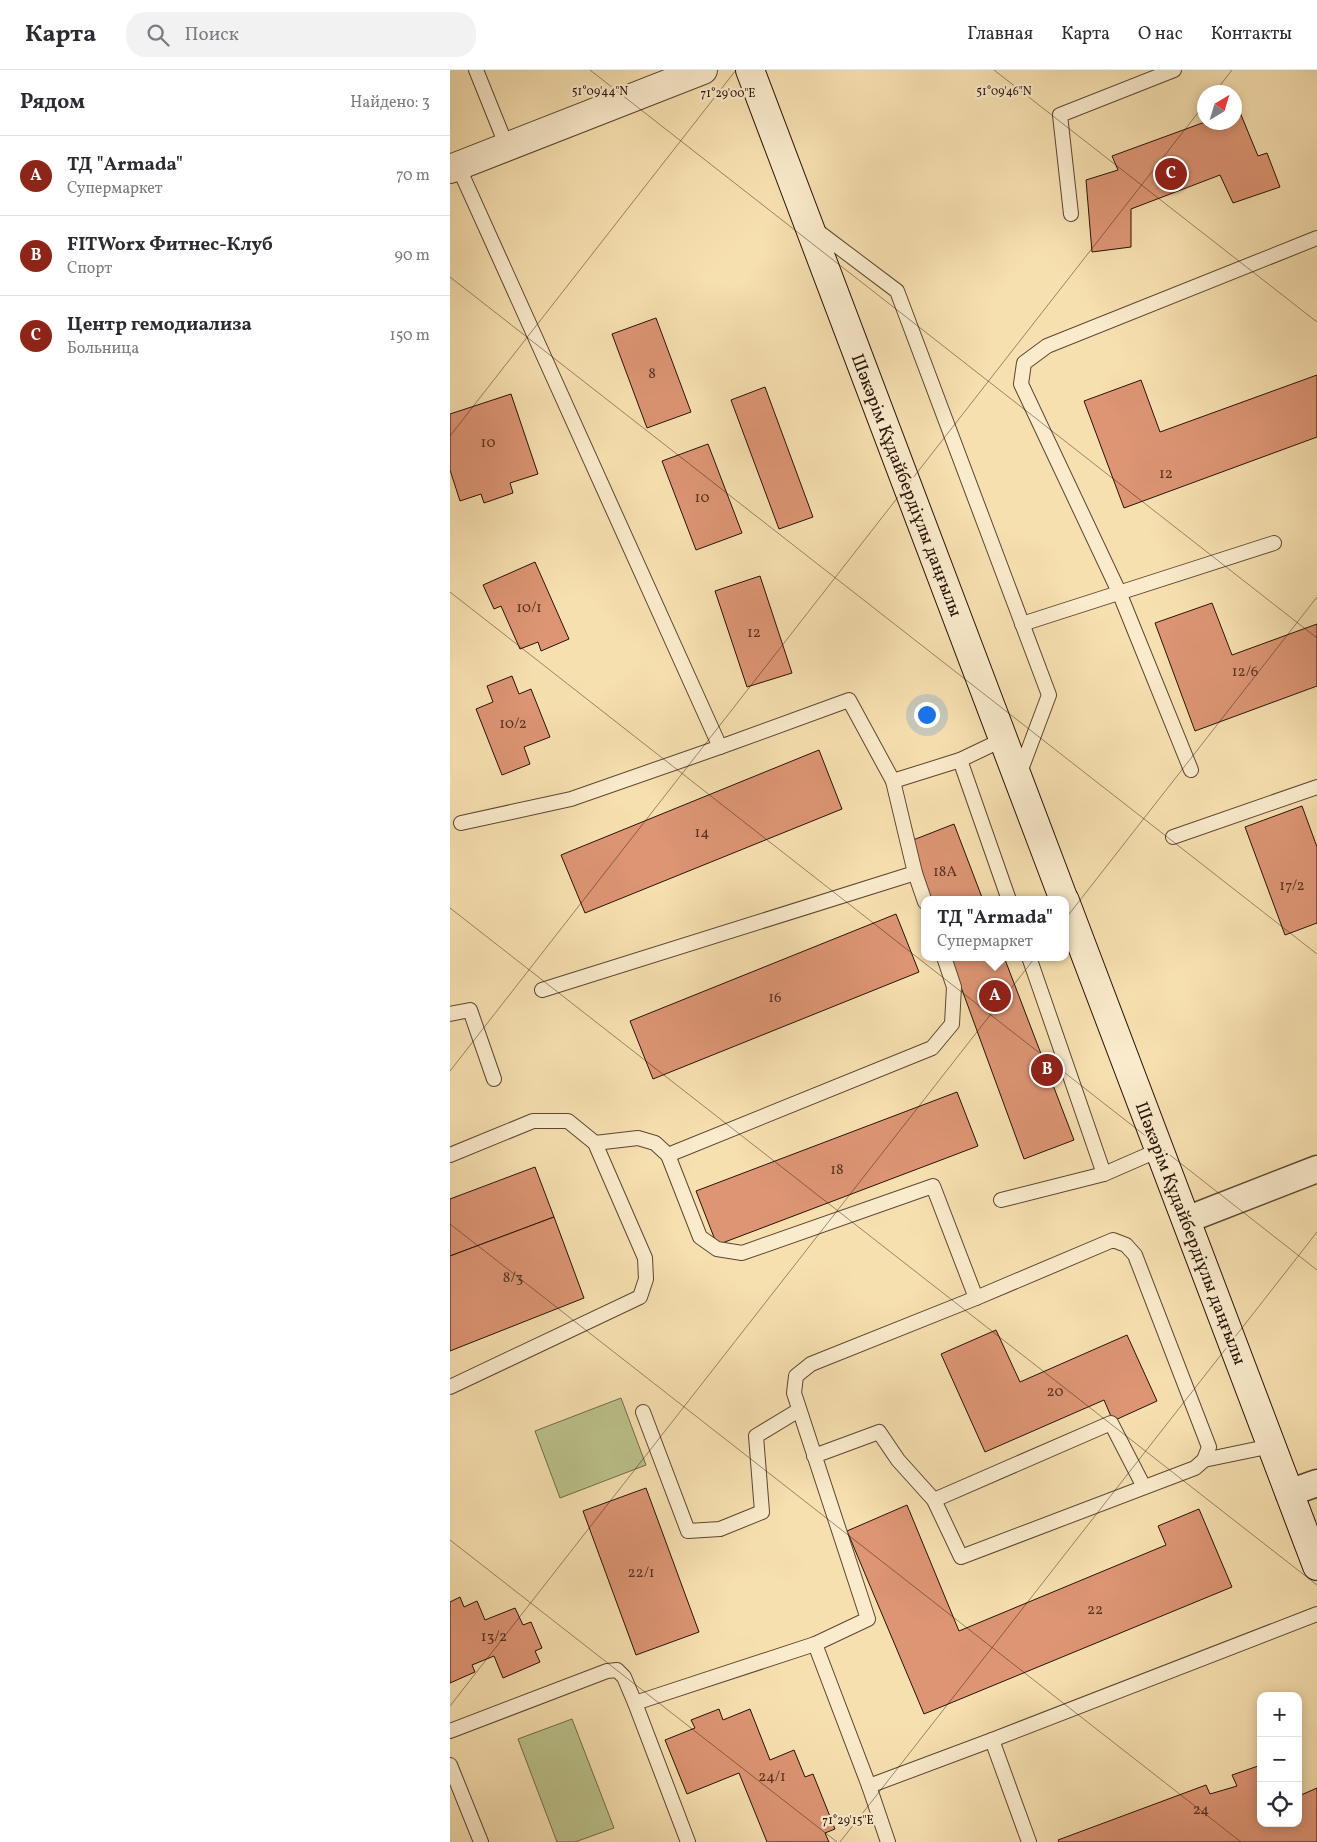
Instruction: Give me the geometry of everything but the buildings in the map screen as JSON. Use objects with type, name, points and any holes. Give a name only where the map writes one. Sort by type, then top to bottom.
[{"type":"main road","points":[[454,168],[702,70]]},
{"type":"main road","name":"Шәкәрім Құдайбердіұлы даңғылы","points":[[750,70],[1063,896]]},
{"type":"main road","name":"Шәкәрім Құдайбердіұлы даңғылы","points":[[1069,911],[1271,1446],[1315,1555]]},
{"type":"street","points":[[1186,1220],[1317,1169]]},
{"type":"street","points":[[1290,1493],[1317,1483]]},
{"type":"lane","points":[[476,70],[507,147]]},
{"type":"lane","points":[[1071,214],[1060,115],[1174,70]]},
{"type":"lane","points":[[454,168],[720,747]]},
{"type":"lane","points":[[808,224],[897,291],[1049,695],[1018,778]]},
{"type":"lane","points":[[1191,770],[1119,592],[1021,384],[1024,363],[1047,346],[1317,238]]},
{"type":"lane","points":[[1022,624],[1274,544]]},
{"type":"lane","points":[[461,823],[571,799],[849,700],[892,781],[915,873],[923,896]]},
{"type":"lane","points":[[892,781],[960,760],[1004,739]]},
{"type":"lane","points":[[960,760],[1008,896]]},
{"type":"lane","points":[[1173,837],[1317,787]]},
{"type":"lane","points":[[542,990],[915,873]]},
{"type":"lane","points":[[668,1155],[932,1048],[952,1024],[954,987],[945,961]]},
{"type":"lane","points":[[1029,961],[1104,1174]]},
{"type":"lane","points":[[450,1014],[470,1010],[494,1079]]},
{"type":"lane","points":[[450,1156],[533,1121],[568,1122],[595,1143],[645,1258],[646,1279],[640,1297],[450,1387]]},
{"type":"lane","points":[[595,1143],[638,1138],[655,1143],[668,1155],[700,1237],[717,1249],[742,1253],[933,1186],[976,1298]]},
{"type":"lane","points":[[1001,1200],[1104,1174],[1159,1150]]},
{"type":"lane","points":[[635,1703],[815,1644],[868,1618],[814,1456],[794,1393],[796,1376],[811,1364],[976,1298],[1113,1240],[1126,1244],[1135,1255],[1209,1447],[1204,1460],[1195,1468],[960,1557],[934,1500],[898,1460],[879,1432],[814,1456]]},
{"type":"lane","points":[[643,1412],[688,1531],[720,1529],[762,1512],[756,1436],[799,1410]]},
{"type":"lane","points":[[934,1500],[1111,1423],[1144,1488]]},
{"type":"lane","points":[[1204,1460],[1271,1446]]},
{"type":"lane","points":[[869,1786],[1317,1614]]},
{"type":"lane","points":[[815,1644],[869,1786],[888,1842]]},
{"type":"lane","points":[[450,1731],[607,1671],[617,1670],[624,1677],[635,1703],[688,1842]]},
{"type":"lane","points":[[992,1740],[1029,1842]]},
{"type":"lane","points":[[450,1765],[481,1842]]},
{"type":"green space","points":[[621,1398],[646,1465],[560,1498],[535,1431]]},
{"type":"green space","points":[[572,1719],[614,1828],[575,1842],[557,1842],[518,1739]]},
{"type":"place","name":"Центр гемодиализа","points":[[1171,174]]},
{"type":"place","name":"ТД \"Armada\"","points":[[995,996]]},
{"type":"place","name":"FITWorx Фитнес-Клуб","points":[[1047,1070]]}]
